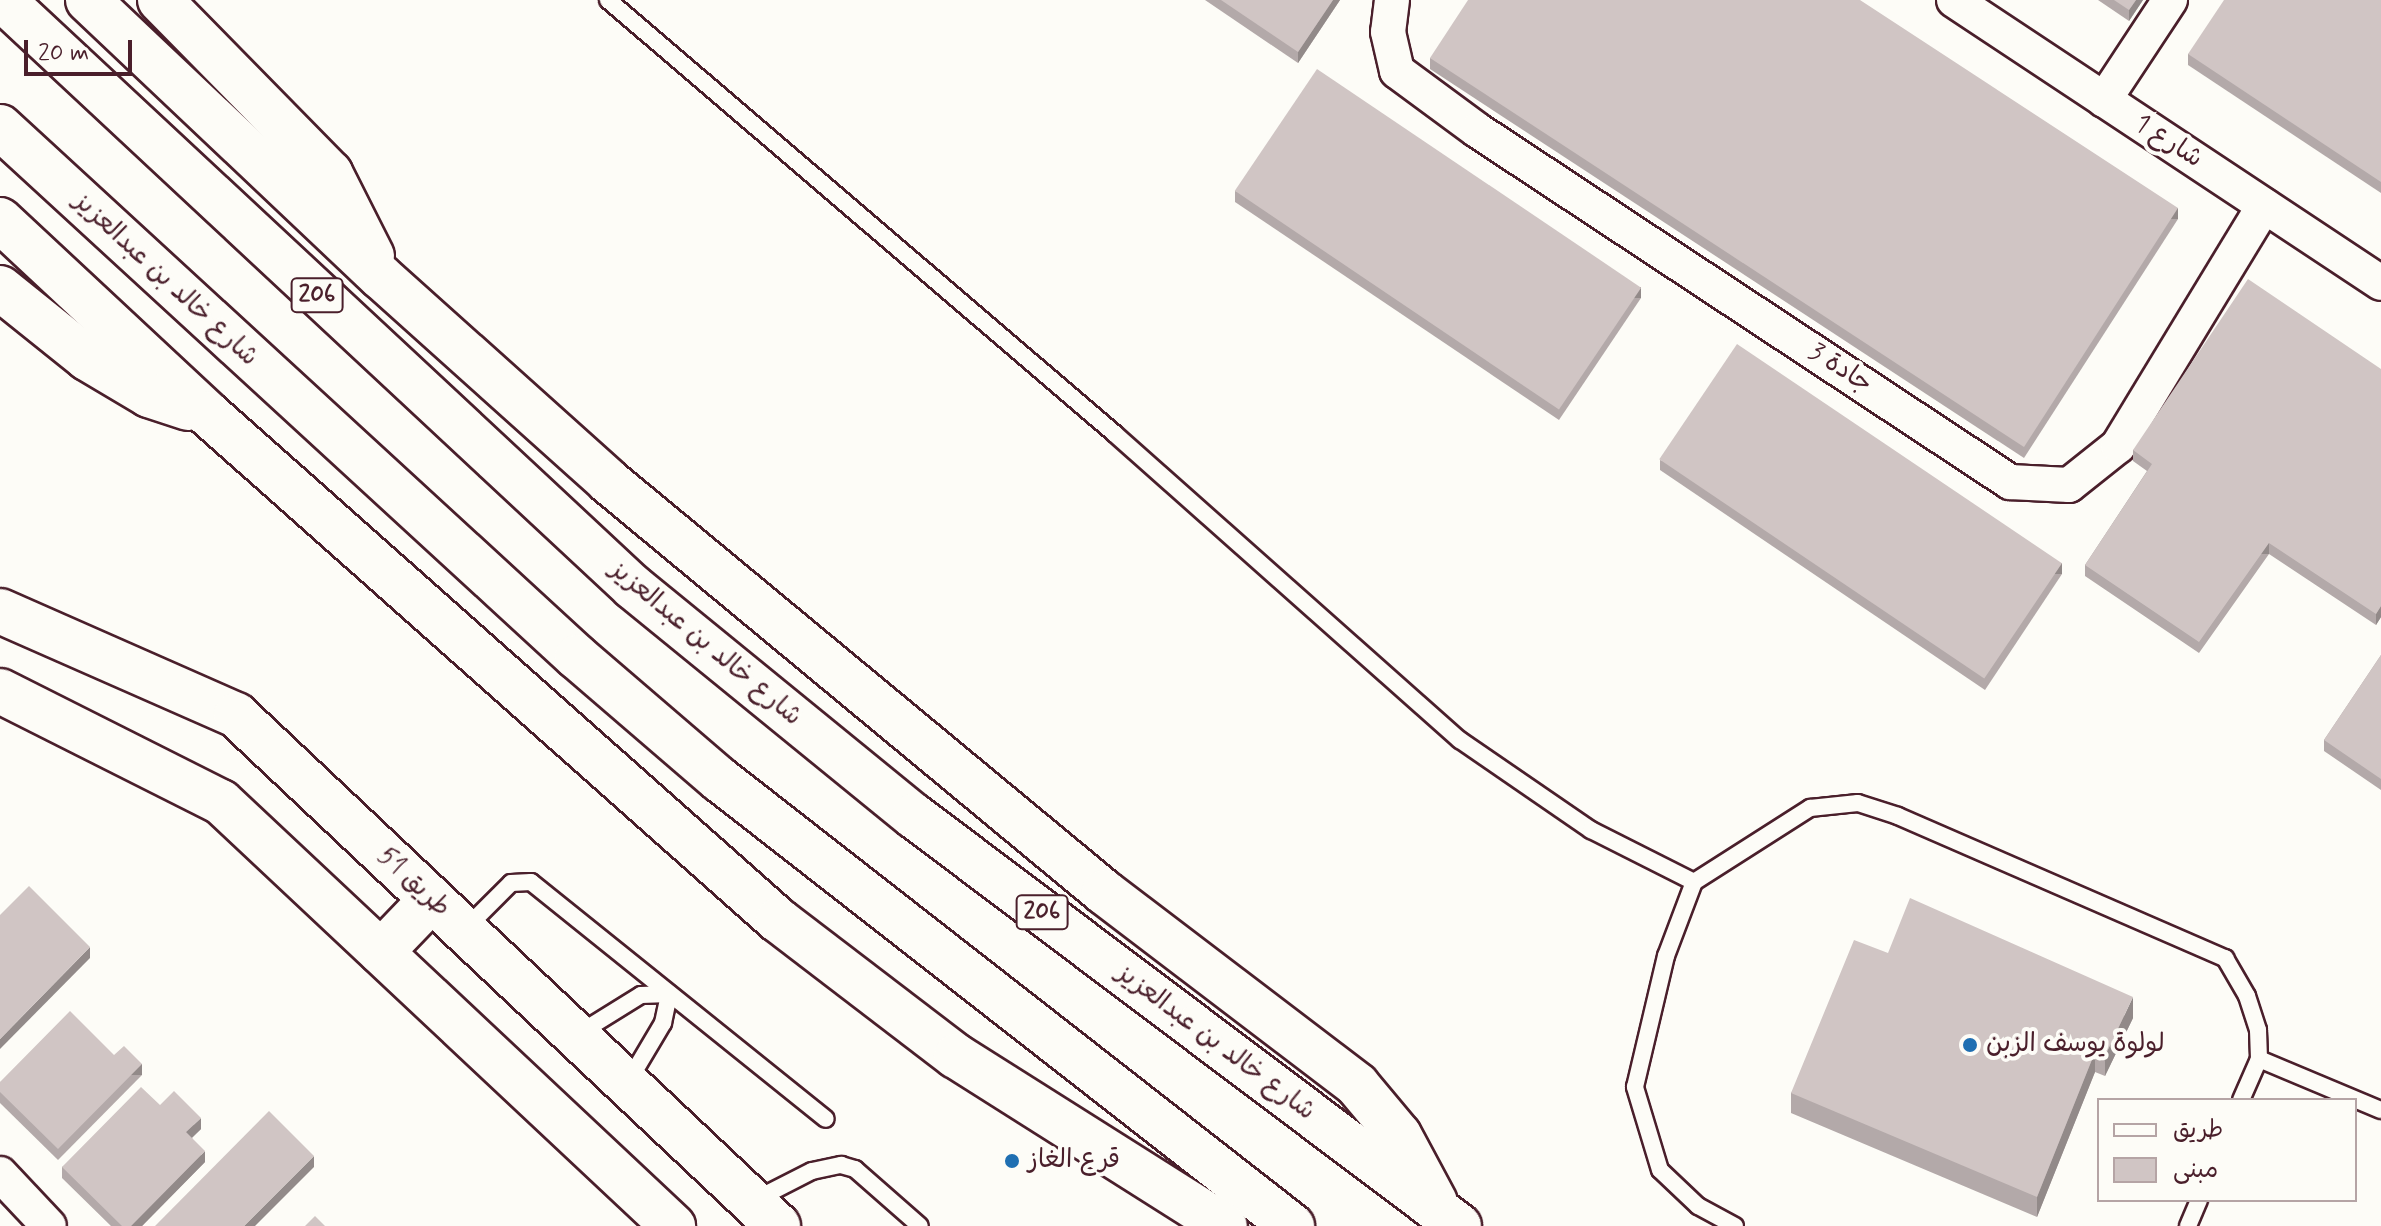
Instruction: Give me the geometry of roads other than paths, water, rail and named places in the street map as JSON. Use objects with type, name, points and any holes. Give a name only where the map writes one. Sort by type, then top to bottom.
[{"type":"main road","name":"شارع خالد بن عبدالعزيز","points":[[3,0],[633,587],[914,816],[1451,1220]]},
{"type":"main road","points":[[88,0],[381,277],[632,501],[1104,892],[1357,1085],[1399,1135],[1451,1220]]},
{"type":"main road","points":[[160,0],[330,173],[381,277]]},
{"type":"main road","name":"شارع خالد بن عبدالعزيز","points":[[0,127],[577,657],[856,890],[1292,1226]]},
{"type":"main road","points":[[0,220],[208,414],[778,920],[956,1056],[1225,1226]]},
{"type":"main road","points":[[0,288],[87,358],[136,388],[208,414]]},
{"type":"main road","name":"طريق 51","points":[[0,611],[236,715],[766,1214]]},
{"type":"main road","points":[[0,691],[221,802],[673,1226]]},
{"type":"main road","points":[[381,952],[431,900]]},
{"type":"street","name":"جادة 3","points":[[1392,0],[1388,32],[1397,71],[1477,130],[2010,482],[2069,485],[2118,446],[2264,206]]},
{"type":"street","name":"شارع 1","points":[[1954,0],[2381,283]]},
{"type":"street","points":[[2104,100],[2170,0]]},
{"type":"street","points":[[0,1174],[49,1226]]},
{"type":"lane","points":[[608,0],[1115,434],[1460,740],[1591,830],[1694,882]]},
{"type":"lane","points":[[1735,1226],[1698,1206],[1660,1170],[1635,1087],[1666,956],[1694,882],[1810,808],[1858,803],[2225,958],[2247,996],[2258,1030],[2259,1059],[2242,1098]]},
{"type":"lane","points":[[464,930],[511,883],[531,882],[826,1119]]},
{"type":"lane","points":[[574,1036],[641,995],[669,994]]},
{"type":"lane","points":[[627,1084],[663,1023],[669,994]]},
{"type":"lane","points":[[2259,1059],[2352,1098]]},
{"type":"lane","points":[[2357,1100],[2381,1110]]},
{"type":"lane","points":[[766,1214],[812,1171],[841,1165],[855,1169],[920,1226]]},
{"type":"lane","points":[[2188,1226],[2198,1202]]},
{"type":"place","name":"لولوة يوسف الزبن","points":[[1970,1045]]},
{"type":"place","name":"قرع الغاز","points":[[1012,1161]]}]
